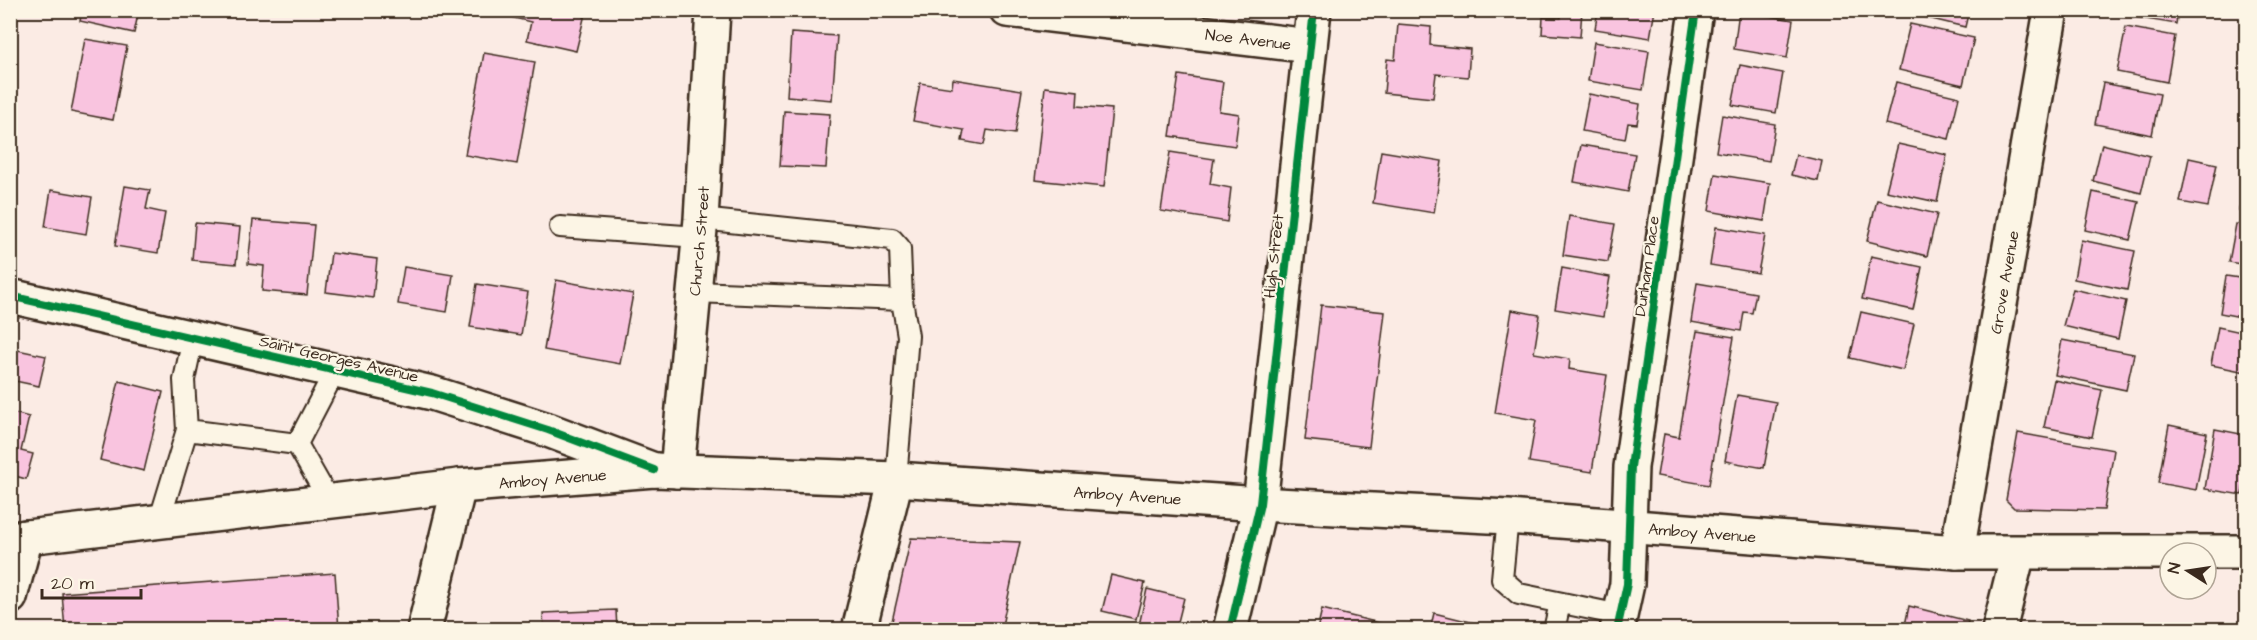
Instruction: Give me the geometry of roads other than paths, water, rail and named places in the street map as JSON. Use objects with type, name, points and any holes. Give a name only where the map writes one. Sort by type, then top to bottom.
[{"type":"street","name":"Church Street","points":[[665,471],[695,292],[713,10]]},
{"type":"street","name":"Noe Avenue","points":[[1007,10],[1310,46]]},
{"type":"street","name":"High Street","points":[[1230,630],[1260,504],[1314,10]]},
{"type":"street","name":"Dunham Place","points":[[1618,622],[1627,584],[1631,467],[1696,10]]},
{"type":"street","name":"Grove Avenue","points":[[1957,552],[2051,10]]},
{"type":"street","name":"Saint Georges Avenue","points":[[12,304],[193,338],[432,393],[665,471]]},
{"type":"street","name":"Amboy Avenue","points":[[18,538],[459,486],[665,471],[896,479],[1260,504],[1508,517],[1957,552],[2247,552]]},
{"type":"street","points":[[859,630],[896,479]]},
{"type":"street","points":[[424,630],[459,486]]},
{"type":"street","points":[[10,597],[18,538]]},
{"type":"street","points":[[1999,630],[2018,553]]},
{"type":"lane","points":[[560,228],[699,228],[892,239],[900,248],[902,300],[908,336],[896,479]]},
{"type":"lane","points":[[695,292],[902,300]]},
{"type":"lane","points":[[159,522],[187,430],[184,380],[193,338]]},
{"type":"lane","points":[[297,444],[334,371]]},
{"type":"lane","points":[[187,430],[297,444]]},
{"type":"lane","points":[[297,444],[330,502]]},
{"type":"lane","points":[[1508,517],[1502,579],[1519,594],[1560,603],[1618,622]]},
{"type":"lane","points":[[1554,630],[1560,603]]}]
